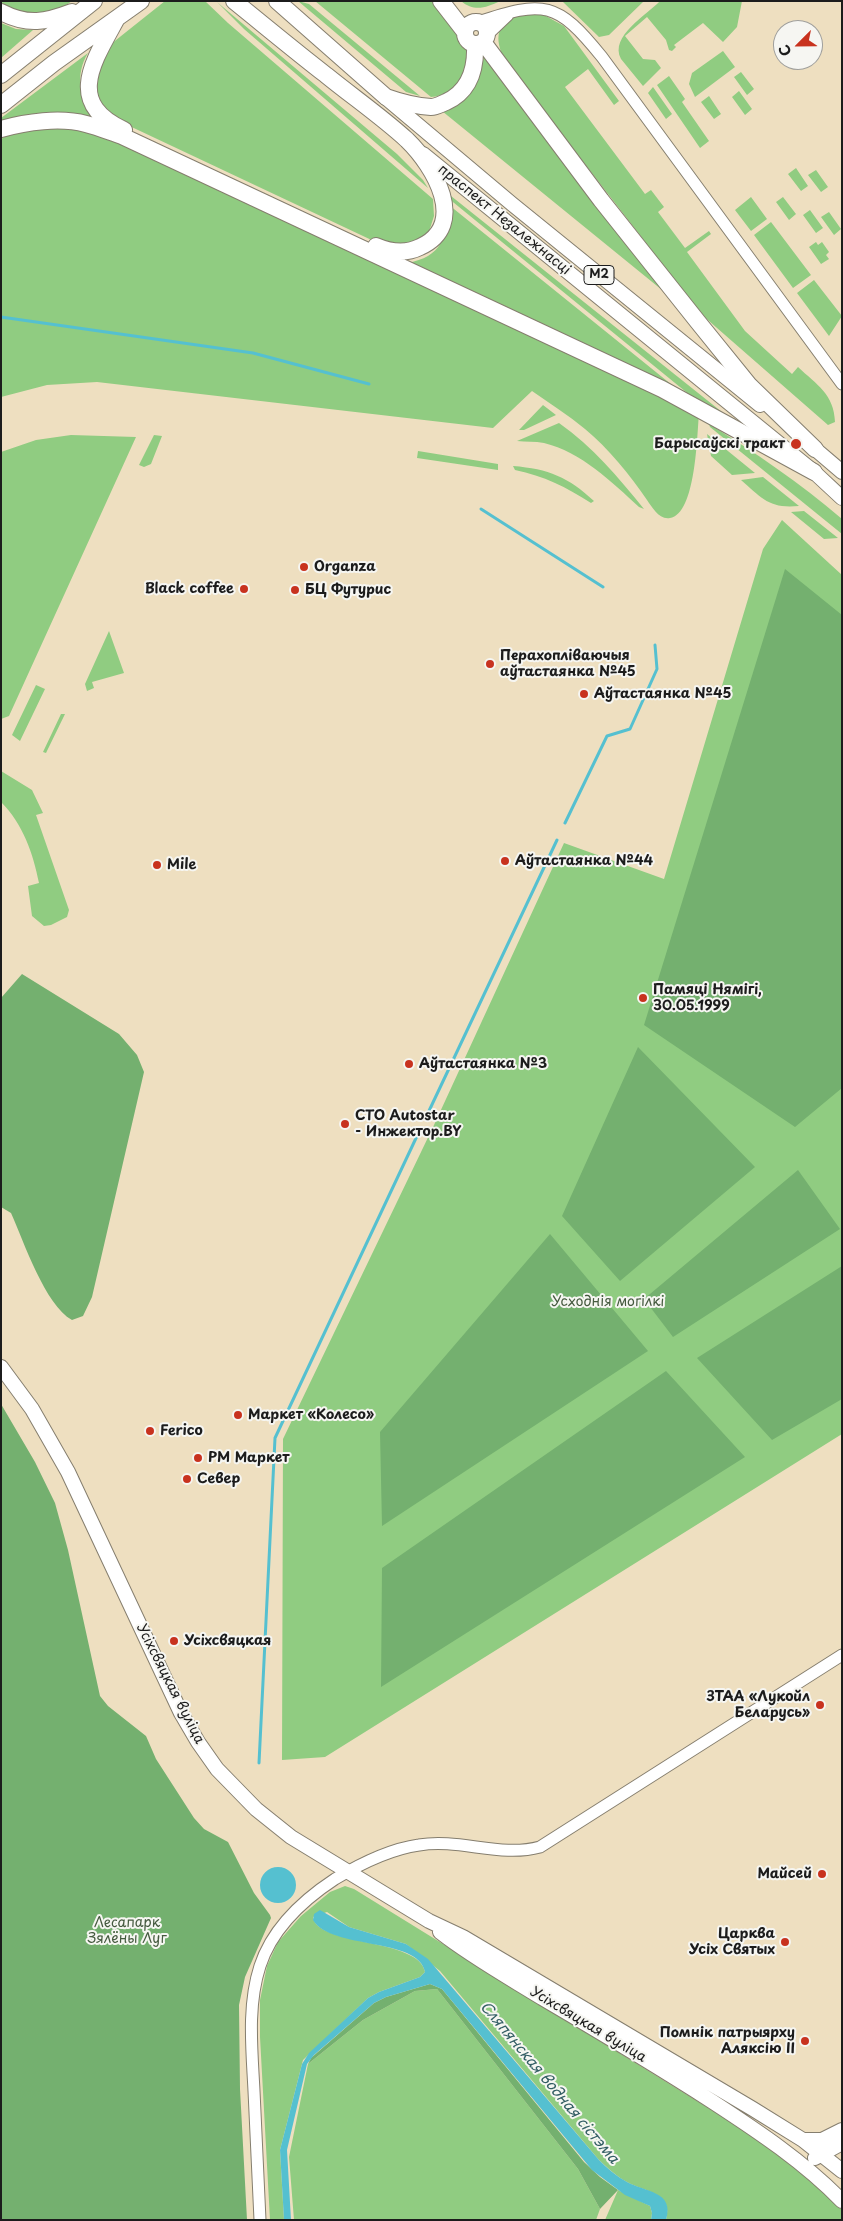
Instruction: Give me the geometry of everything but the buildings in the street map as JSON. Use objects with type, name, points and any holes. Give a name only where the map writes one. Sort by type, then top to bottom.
[{"type":"highway","points":[[1,105],[54,63],[141,1]]},
{"type":"highway","name":"праспект Незалежнасці","points":[[234,1],[407,141]]},
{"type":"highway","name":"праспект Незалежнасці","points":[[277,1],[386,97]]},
{"type":"highway","points":[[386,97],[404,104],[432,107],[450,100],[468,84],[476,61],[476,33],[441,1]]},
{"type":"highway","points":[[449,1],[476,33],[601,200],[749,385],[816,450]]},
{"type":"highway","points":[[1,12],[21,20],[50,21],[92,3]]},
{"type":"highway","points":[[1,74],[92,3]]},
{"type":"highway","points":[[116,20],[95,59],[87,85],[96,110],[120,128],[386,251],[406,252],[418,248],[430,242],[444,223],[444,198],[438,183],[407,141]]},
{"type":"highway","points":[[1,129],[28,124],[68,122],[84,123],[122,136],[662,389],[814,472]]},
{"type":"main road","name":"праспект Незалежнасці","points":[[386,97],[512,204],[842,472]]},
{"type":"main road","name":"праспект Незалежнасці","points":[[407,141],[814,472],[842,498]]},
{"type":"main road","name":"Усіхсвяцкая вуліца","points":[[1,1366],[32,1409],[68,1472],[181,1713],[202,1748],[231,1784],[275,1825],[347,1872],[429,1921],[463,1936],[802,2140],[842,2171]]},
{"type":"main road","name":"Усіхсвяцкая вуліца","points":[[429,1921],[441,1933],[462,1948],[680,2081],[795,2159],[823,2182],[842,2201]]},
{"type":"main road","points":[[802,2140],[822,2140],[842,2130]]},
{"type":"main road","points":[[795,2159],[807,2160],[822,2155],[842,2143]]},
{"type":"main road","points":[[842,2166],[842,2171]]},
{"type":"street","points":[[476,33],[516,9],[541,8],[554,10],[576,26],[602,57],[842,384]]},
{"type":"street","points":[[260,2220],[251,2038],[252,2002],[260,1966],[272,1940],[290,1916],[304,1902],[347,1872],[393,1852],[419,1844],[447,1843],[505,1851],[528,1850],[540,1847],[842,1655]]},
{"type":"green space","points":[[1,1],[72,1],[53,12],[38,15],[1,6]]},
{"type":"green space","points":[[165,1],[205,1],[228,23],[433,199],[434,216],[427,238],[416,244],[380,244],[121,122],[102,107],[97,95],[96,68],[106,48]]},
{"type":"green space","points":[[298,1],[309,4],[420,96],[406,92]]},
{"type":"green space","points":[[315,1],[435,1],[466,43],[469,52],[467,69],[462,78],[449,91],[431,97]]},
{"type":"green space","points":[[461,1],[500,1],[490,6],[475,8]]},
{"type":"green space","points":[[562,1],[644,1],[609,35],[599,37]]},
{"type":"green space","points":[[660,1],[742,1],[737,27],[723,42],[703,23],[674,45],[676,47],[672,51],[669,50],[666,40],[647,17],[625,36],[643,59],[655,60],[661,68],[643,86],[621,59],[620,42],[631,27]]},
{"type":"green space","points":[[217,2],[397,154],[423,180],[428,188],[244,29]]},
{"type":"green space","points":[[522,14],[544,15],[564,26],[619,101],[614,105],[588,69],[565,87],[645,194],[651,190],[664,207],[658,212],[685,248],[709,231],[711,234],[687,252],[745,331],[792,374],[798,367],[818,385],[828,397],[834,412],[835,422],[828,425],[701,314],[505,61],[499,45],[499,32],[506,22]]},
{"type":"green space","points":[[1,23],[16,29],[33,30],[1,58]]},
{"type":"green space","points":[[723,51],[735,67],[695,97],[689,84],[692,73]]},
{"type":"green space","points":[[88,53],[80,78],[82,95],[93,119],[36,116],[1,122],[1,118]]},
{"type":"green space","points":[[484,57],[678,303],[442,111],[456,105],[463,98],[474,81]]},
{"type":"green space","points":[[741,72],[754,89],[747,95],[734,77]]},
{"type":"green space","points":[[669,76],[685,99],[682,102],[709,141],[700,148],[657,85]]},
{"type":"green space","points":[[653,87],[672,114],[666,119],[648,93]]},
{"type":"green space","points":[[739,91],[752,109],[745,115],[732,97]]},
{"type":"green space","points":[[709,96],[721,114],[714,119],[701,102]]},
{"type":"green space","points":[[56,127],[97,131],[699,413],[694,472],[685,503],[679,513],[670,518],[659,515],[626,472],[594,436],[532,391],[493,428],[97,382],[47,385],[1,397],[1,139],[17,130]]},
{"type":"green space","points":[[796,168],[808,186],[801,191],[788,174]]},
{"type":"green space","points":[[816,170],[828,187],[821,192],[808,175]]},
{"type":"green space","points":[[446,192],[742,428],[702,405],[448,198]]},
{"type":"green space","points":[[751,197],[767,219],[751,231],[735,210]]},
{"type":"green space","points":[[783,197],[796,214],[789,220],[776,202]]},
{"type":"green space","points":[[449,205],[698,406],[407,263],[428,256],[440,244],[447,227]]},
{"type":"green space","points":[[810,210],[823,228],[816,233],[803,215]]},
{"type":"green space","points":[[829,212],[841,229],[834,235],[821,217]]},
{"type":"green space","points":[[771,222],[811,275],[793,288],[754,235]]},
{"type":"green space","points":[[816,242],[818,245],[822,242],[829,252],[826,255],[829,259],[821,264],[809,247]]},
{"type":"green space","points":[[814,280],[842,316],[829,336],[797,293]]},
{"type":"green space","points":[[543,405],[556,415],[524,430],[519,430]]},
{"type":"green space","points":[[559,423],[594,452],[644,509],[639,507],[595,469],[571,453],[544,443],[517,441]]},
{"type":"green space","points":[[709,424],[777,469],[842,519],[842,534],[710,427]]},
{"type":"green space","points":[[707,434],[755,473],[732,475],[711,456]]},
{"type":"green space","points":[[71,435],[136,437],[9,716],[1,719],[1,452],[36,440]]},
{"type":"green space","points":[[154,435],[162,436],[151,464],[144,467],[139,465]]},
{"type":"green space","points":[[418,451],[498,464],[498,470],[417,458]]},
{"type":"green space","points":[[513,466],[548,472],[566,480],[594,501],[591,503],[573,492],[536,475],[515,470]]},
{"type":"green space","points":[[763,477],[799,506],[773,504],[761,497],[741,480]]},
{"type":"green space","points":[[804,511],[838,538],[824,539],[791,512]]},
{"type":"green space","name":"Усходнія могілкі","points":[[782,520],[842,575],[842,1434],[325,1757],[282,1760],[283,1439],[434,1125],[564,843],[664,879],[763,549]]},
{"type":"green space","points":[[785,569],[842,615],[842,1088],[795,1127],[644,1025]]},
{"type":"green space","points":[[109,631],[124,673],[92,682],[94,688],[87,691],[85,684]]},
{"type":"green space","points":[[36,685],[45,689],[20,741],[12,735]]},
{"type":"green space","points":[[61,714],[65,714],[46,753],[43,752]]},
{"type":"green space","points":[[1,771],[32,790],[43,813],[36,815],[69,910],[67,917],[51,925],[44,926],[32,916],[28,886],[39,883],[34,861],[21,829],[1,802]]},
{"type":"green space","points":[[22,974],[119,1034],[137,1055],[144,1072],[92,1297],[83,1316],[72,1320],[62,1312],[44,1287],[11,1213],[1,1207],[1,998]]},
{"type":"green space","points":[[638,1047],[755,1167],[620,1281],[562,1216]]},
{"type":"green space","points":[[798,1170],[840,1229],[673,1337],[644,1299]]},
{"type":"green space","points":[[550,1234],[648,1351],[382,1526],[380,1432]]},
{"type":"green space","points":[[842,1266],[842,1399],[772,1440],[697,1358]]},
{"type":"green space","points":[[666,1371],[745,1457],[381,1687],[382,1568]]},
{"type":"green space","name":"Лесапарк Зялёны Луг","points":[[1,1404],[35,1462],[55,1503],[68,1550],[100,1696],[108,1706],[146,1736],[156,1759],[194,1818],[204,1829],[228,1842],[254,1893],[271,1918],[245,1977],[239,2005],[240,2089],[247,2220],[1,2220]]},
{"type":"green space","points":[[345,1886],[354,1889],[765,2143],[820,2188],[842,2210],[842,2220],[666,2220],[666,2204],[662,2198],[623,2180],[599,2160],[440,1971],[406,1944],[349,1927],[327,1912],[313,1917],[318,1926],[331,1933],[406,1953],[419,1961],[425,1972],[420,1977],[368,1998],[303,2060],[280,2150],[284,2220],[270,2220],[260,2037],[260,2000],[267,1966],[278,1942],[301,1916],[330,1892]]},
{"type":"green space","points":[[430,1984],[442,1989],[584,2162],[618,2190],[600,2209],[578,2169],[437,1989],[415,1991],[363,2020],[308,2064],[311,2058],[374,2003],[386,1997]]},
{"type":"green space","points":[[437,1989],[578,2169],[600,2209],[596,2220],[294,2220],[289,2157],[308,2064],[363,2020],[415,1991]]},
{"type":"green space","points":[[618,2190],[650,2206],[651,2220],[605,2220]]},
{"type":"water","points":[[278,1867],[285,1868],[291,1872],[295,1878],[295,1892],[291,1898],[285,1902],[278,1903],[271,1902],[265,1898],[261,1892],[260,1885],[261,1878],[265,1872],[271,1868]]},
{"type":"water","points":[[320,1910],[349,1927],[406,1944],[428,1959],[599,2160],[623,2180],[657,2194],[662,2198],[668,2210],[666,2220],[651,2220],[650,2206],[625,2195],[592,2170],[442,1989],[430,1984],[386,1997],[374,2003],[314,2055],[307,2064],[287,2150],[291,2220],[284,2220],[280,2150],[302,2064],[309,2053],[368,1998],[420,1977],[425,1972],[419,1961],[408,1953],[337,1936],[323,1929],[313,1920],[314,1914]]},
{"type":"waterway","points":[[1,317],[253,353],[369,384]]},
{"type":"waterway","points":[[481,509],[603,587]]},
{"type":"waterway","points":[[565,823],[607,736],[630,729],[657,669],[655,645]]},
{"type":"waterway","points":[[428,1113],[557,840]]},
{"type":"waterway","points":[[259,1763],[275,1438],[417,1136]]},
{"type":"place","name":"Барысаўскі тракт","points":[[796,444]]},
{"type":"place","name":"Organza","points":[[304,567]]},
{"type":"place","name":"Black coffee","points":[[244,589]]},
{"type":"place","name":"БЦ Футурис","points":[[295,590]]},
{"type":"place","name":"Перахопліваючыя аўтастаянка №45","points":[[490,664]]},
{"type":"place","name":"Аўтастаянка №45","points":[[584,694]]},
{"type":"place","name":"Аўтастаянка №44","points":[[505,861]]},
{"type":"place","name":"Mile","points":[[157,865]]},
{"type":"place","name":"Памяці Нямігі, 30.05.1999","points":[[643,998]]},
{"type":"place","name":"Аўтастаянка №3","points":[[409,1064]]},
{"type":"place","name":"СТО Autostar - Инжектор.BY","points":[[345,1124]]},
{"type":"place","name":"Маркет «Колесо»","points":[[238,1415]]},
{"type":"place","name":"Ferico","points":[[150,1431]]},
{"type":"place","name":"РМ Маркет","points":[[198,1458]]},
{"type":"place","name":"Север","points":[[187,1479]]},
{"type":"place","name":"Усіхсвяцкая","points":[[174,1641]]},
{"type":"place","name":"ЗТАА «Лукойл Беларусь»","points":[[820,1705]]},
{"type":"place","name":"Майсей","points":[[822,1874]]},
{"type":"place","name":"Царква Усіх Святых","points":[[785,1942]]},
{"type":"place","name":"Помнік патрыярху Аляксію II","points":[[805,2041]]},
{"type":"water label","name":"Сляпянская водная сістэма","points":[[549,2083]]}]
